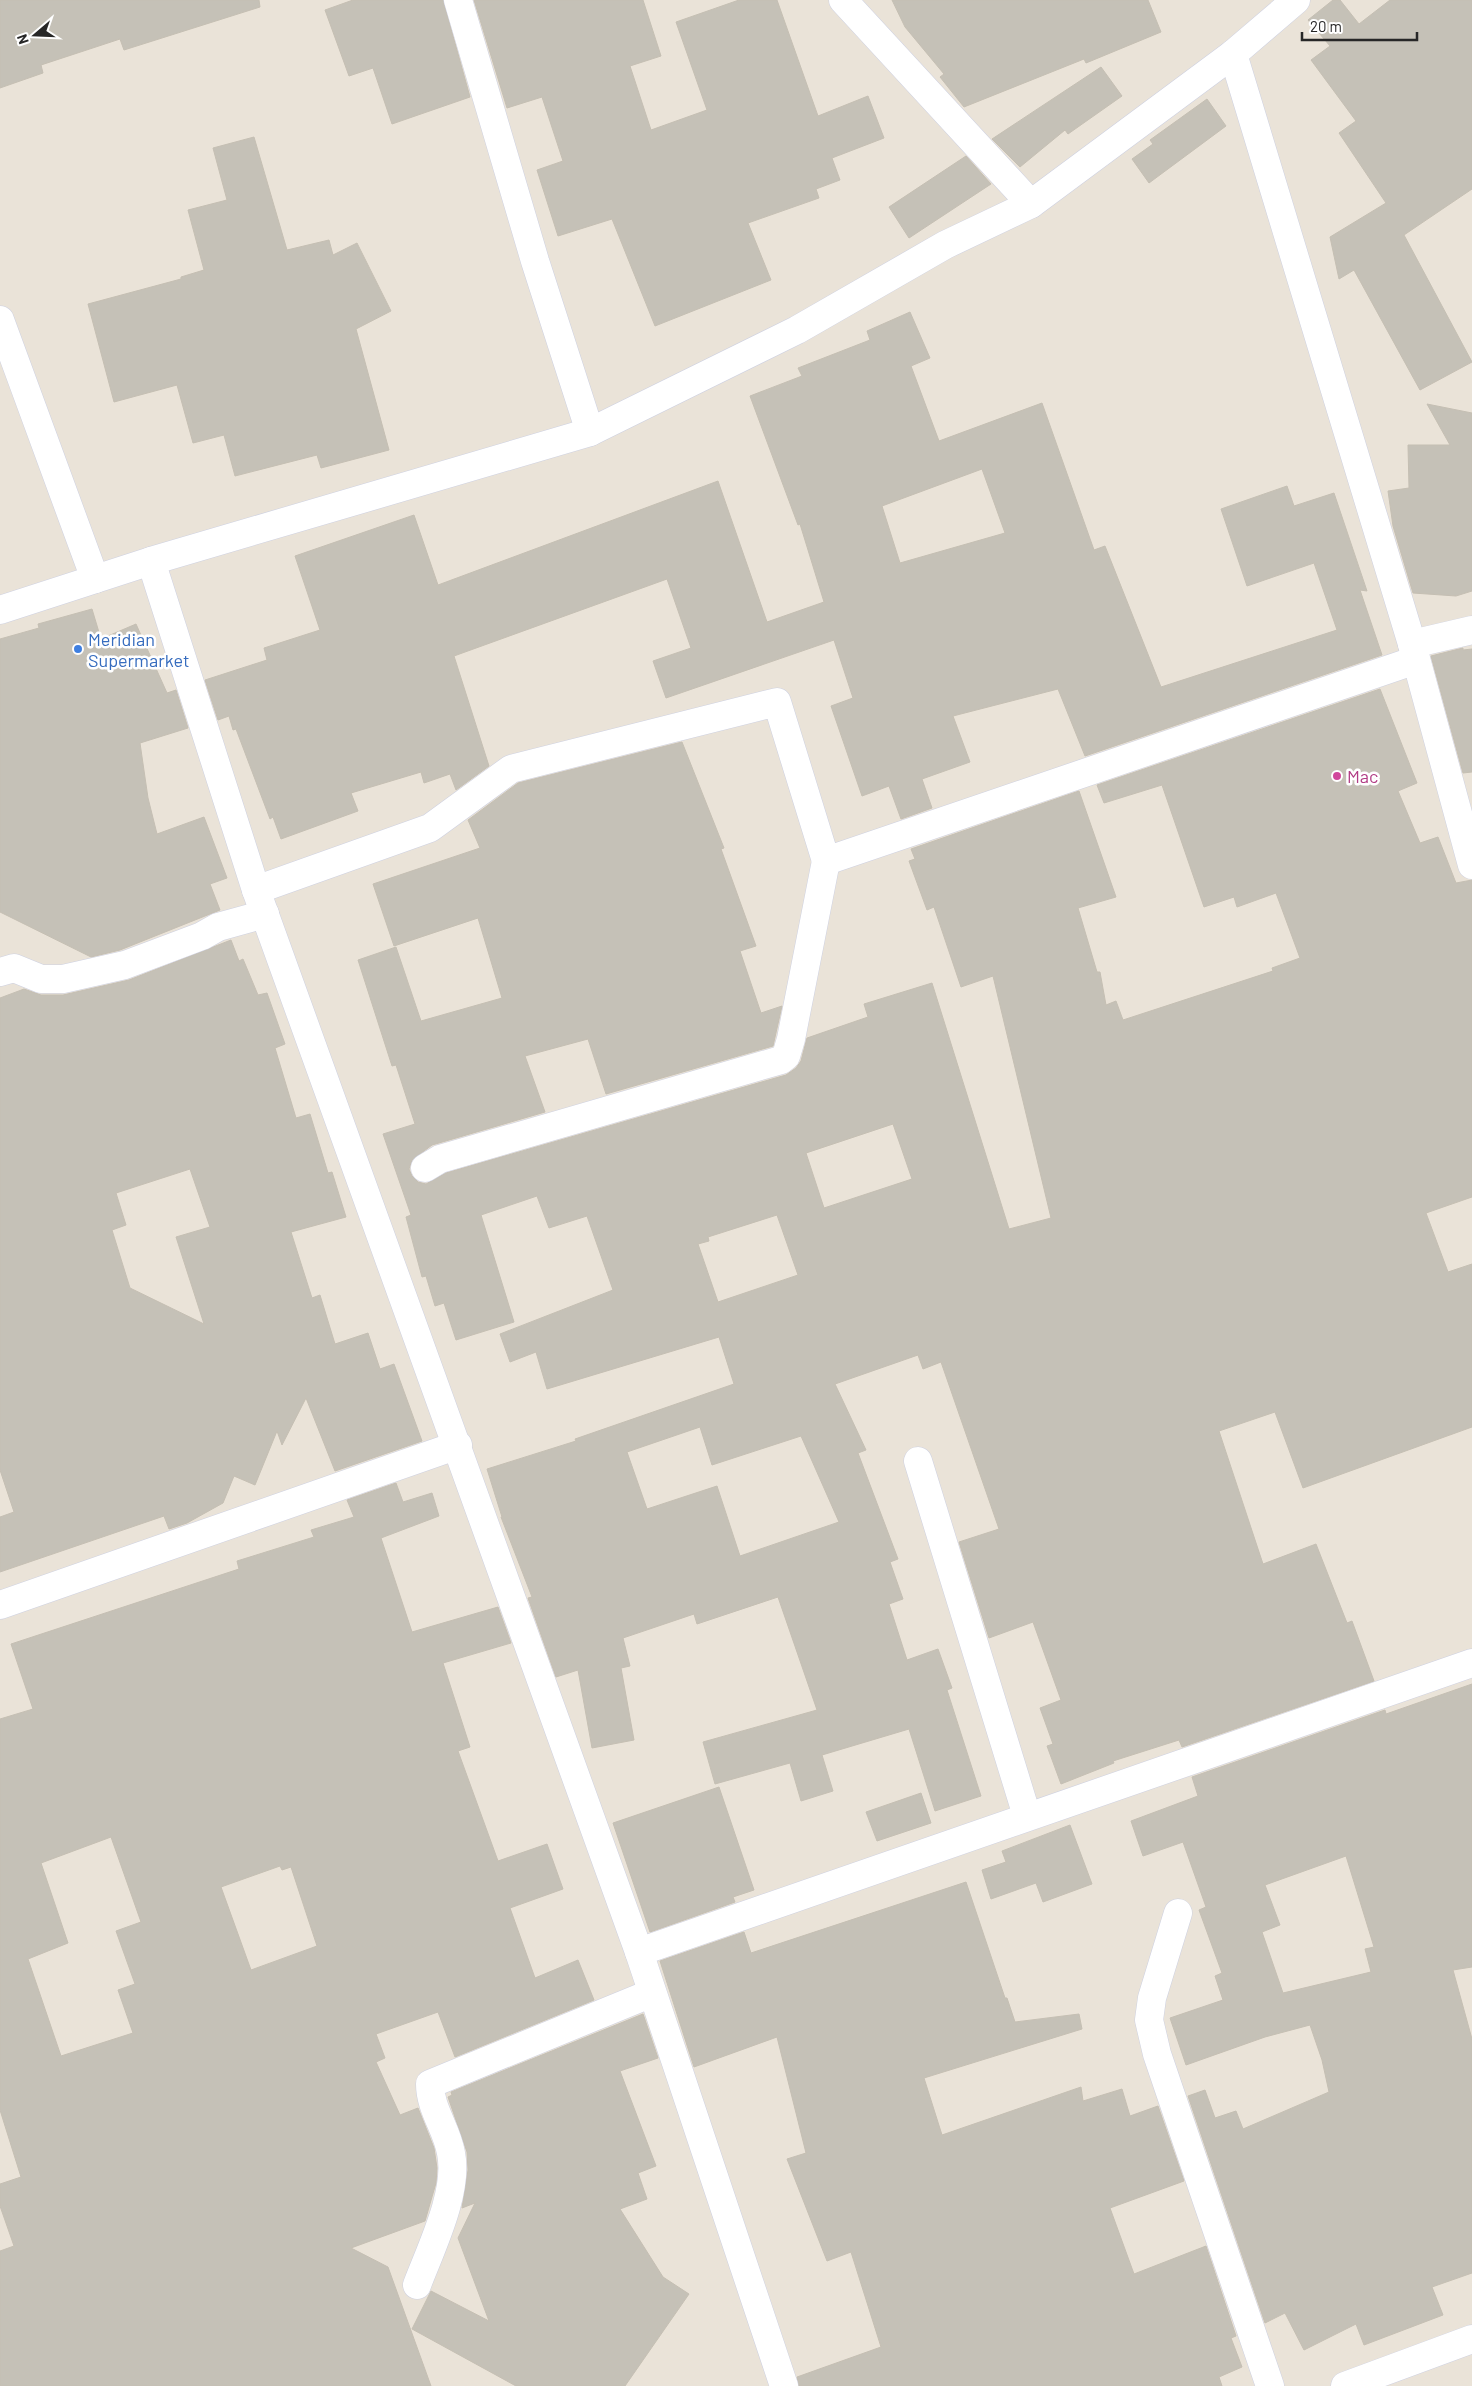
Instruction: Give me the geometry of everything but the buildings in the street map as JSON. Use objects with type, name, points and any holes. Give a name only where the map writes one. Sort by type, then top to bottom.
[{"type":"street","points":[[458,0],[535,260],[590,432]]},
{"type":"street","points":[[843,0],[1032,204]]},
{"type":"street","points":[[0,610],[151,561],[590,432],[797,330],[945,245],[1032,204],[1233,54],[1294,1]]},
{"type":"street","points":[[1233,54],[1414,652],[1472,865]]},
{"type":"street","points":[[0,320],[95,579]]},
{"type":"street","points":[[151,561],[260,902],[458,1446],[639,1952],[778,2383]]},
{"type":"street","points":[[826,861],[1472,630]]},
{"type":"street","points":[[0,972],[14,968],[41,979],[63,979],[125,965],[202,936],[260,902],[430,828],[511,769],[777,702],[826,861],[786,1056],[767,1065],[440,1159],[426,1168]]},
{"type":"street","points":[[0,1606],[458,1446]]},
{"type":"street","points":[[918,1461],[1027,1816]]},
{"type":"street","points":[[639,1952],[1472,1663]]},
{"type":"street","points":[[1178,1913],[1152,1998],[1149,2020],[1157,2054],[1270,2386]]},
{"type":"street","points":[[417,2285],[452,2182],[451,2153],[430,2094],[430,2084],[652,1992]]},
{"type":"street","points":[[1345,2386],[1472,2338]]},
{"type":"place","name":"Meridian Supermarket","points":[[78,649]]},
{"type":"place","name":"Mac","points":[[1337,776]]}]
